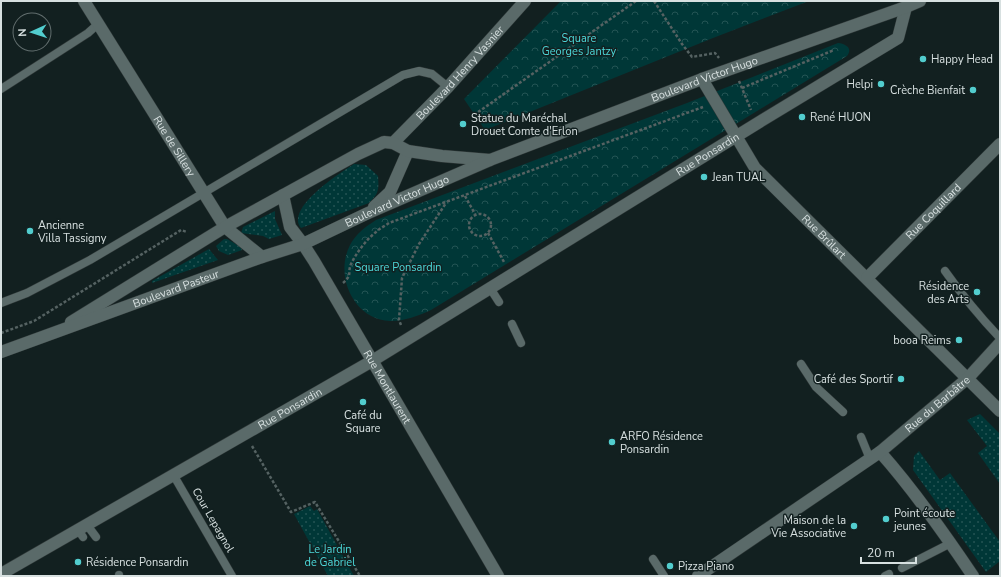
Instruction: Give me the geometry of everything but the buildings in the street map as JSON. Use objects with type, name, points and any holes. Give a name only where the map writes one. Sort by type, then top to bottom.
[{"type":"street","name":"Rue de Sillery","points":[[84,1],[225,227],[262,257]]},
{"type":"street","name":"Boulevard Henry Vasnier","points":[[393,143],[448,87],[525,1]]},
{"type":"street","name":"Boulevard Victor Hugo","points":[[303,244],[368,213],[490,160],[729,69],[920,1]]},
{"type":"street","name":"Rue Ponsardin","points":[[1,574],[83,531],[174,476],[372,361],[736,136],[898,38],[906,7]]},
{"type":"street","name":"Rue Brûlart","points":[[702,79],[756,168],[1000,411]]},
{"type":"street","points":[[225,227],[358,154],[384,142],[393,143],[408,151],[390,192],[368,213]]},
{"type":"street","name":"Rue Coquillard","points":[[867,278],[1000,144]]},
{"type":"street","name":"Boulevard Victor Hugo","points":[[408,151],[490,160]]},
{"type":"street","name":"Rue Montlaurent","points":[[283,195],[290,227],[303,244],[498,576]]},
{"type":"street","name":"Boulevard Pasteur","points":[[49,335],[225,227]]},
{"type":"street","name":"Boulevard Pasteur","points":[[1,352],[262,257],[303,244]]},
{"type":"street","name":"Rue du Barbâtre","points":[[698,576],[875,455],[968,378],[1000,343]]},
{"type":"street","points":[[875,455],[894,467],[951,543],[973,576]]},
{"type":"lane","points":[[1,89],[88,33],[98,24]]},
{"type":"lane","points":[[1,303],[27,293],[90,260],[403,75],[419,70],[432,74],[448,87]]},
{"type":"lane","points":[[945,271],[988,326],[1000,338]]},
{"type":"lane","points":[[490,288],[499,302]]},
{"type":"lane","points":[[512,324],[521,343]]},
{"type":"lane","points":[[802,364],[816,387],[844,412]]},
{"type":"lane","points":[[860,437],[875,455]]},
{"type":"lane","name":"Cour Lepagnol","points":[[174,476],[232,576]]},
{"type":"lane","points":[[83,531],[96,537]]},
{"type":"lane","points":[[902,568],[951,543]]},
{"type":"lane","points":[[653,559],[664,576]]},
{"type":"path","points":[[474,115],[636,1]]},
{"type":"path","points":[[654,1],[692,57],[715,53],[740,82],[751,110],[755,113]]},
{"type":"path","points":[[742,88],[838,49]]},
{"type":"path","points":[[332,293],[349,278],[350,266],[364,244],[376,232],[389,223],[709,105]]},
{"type":"path","points":[[465,196],[475,214]]},
{"type":"path","points":[[408,339],[399,320],[402,278],[419,244],[446,202]]},
{"type":"path","points":[[479,213],[490,218],[492,226],[488,233],[485,235],[474,235],[469,229],[468,222],[472,216],[479,213]]},
{"type":"path","points":[[1,332],[34,321],[182,230],[204,239]]},
{"type":"path","points":[[488,233],[507,267]]},
{"type":"path","points":[[252,445],[291,512],[315,502],[360,576]]},
{"type":"green space","name":"Square Georges Jantzy","points":[[561,1],[809,1],[485,130],[464,99]]},
{"type":"green space","name":"Square Ponsardin","points":[[838,43],[844,44],[848,47],[849,53],[847,56],[431,310],[401,320],[390,321],[377,319],[366,313],[357,305],[350,294],[344,270],[350,245],[358,234],[376,220],[687,103]]},
{"type":"green space","points":[[354,164],[366,165],[378,176],[377,194],[369,203],[301,228],[298,220],[307,201],[327,183]]},
{"type":"green space","points":[[275,211],[275,219],[282,235],[269,239],[263,236],[241,233],[243,227]]},
{"type":"green space","points":[[224,239],[227,239],[241,247],[242,250],[228,255],[219,251],[216,246]]},
{"type":"green space","points":[[209,249],[218,260],[152,283],[152,281]]},
{"type":"green space","points":[[980,414],[1000,434],[1000,484],[978,453],[987,446],[967,420]]},
{"type":"green space","points":[[919,451],[940,480],[950,473],[1000,542],[1000,561],[986,572],[913,470],[914,456]]},
{"type":"green space","name":"Le Jardin de Gabriel","points":[[310,506],[314,511],[317,509],[354,576],[328,576],[294,514]]},
{"type":"place","name":"Happy Head","points":[[923,59]]},
{"type":"place","name":"Helpi","points":[[881,84]]},
{"type":"place","name":"Crèche Bienfait","points":[[973,90]]},
{"type":"place","name":"René HUON","points":[[802,117]]},
{"type":"place","name":"Statue du Maréchal Drouet Comte d'Erlon","points":[[463,124]]},
{"type":"place","name":"Jean TUAL","points":[[704,177]]},
{"type":"place","name":"Ancienne Villa Tassigny","points":[[30,231]]},
{"type":"place","name":"Résidence des Arts","points":[[977,292]]},
{"type":"place","name":"booa Reims","points":[[959,340]]},
{"type":"place","name":"Café des Sportif","points":[[901,379]]},
{"type":"place","name":"Café du Square","points":[[363,402]]},
{"type":"place","name":"ARFO Résidence Ponsardin","points":[[612,442]]},
{"type":"place","name":"Point écoute jeunes","points":[[886,519]]},
{"type":"place","name":"Maison de la Vie Associative","points":[[854,526]]},
{"type":"place","name":"Résidence Ponsardin","points":[[78,562]]},
{"type":"place","name":"Pizza Piano","points":[[670,566]]}]
